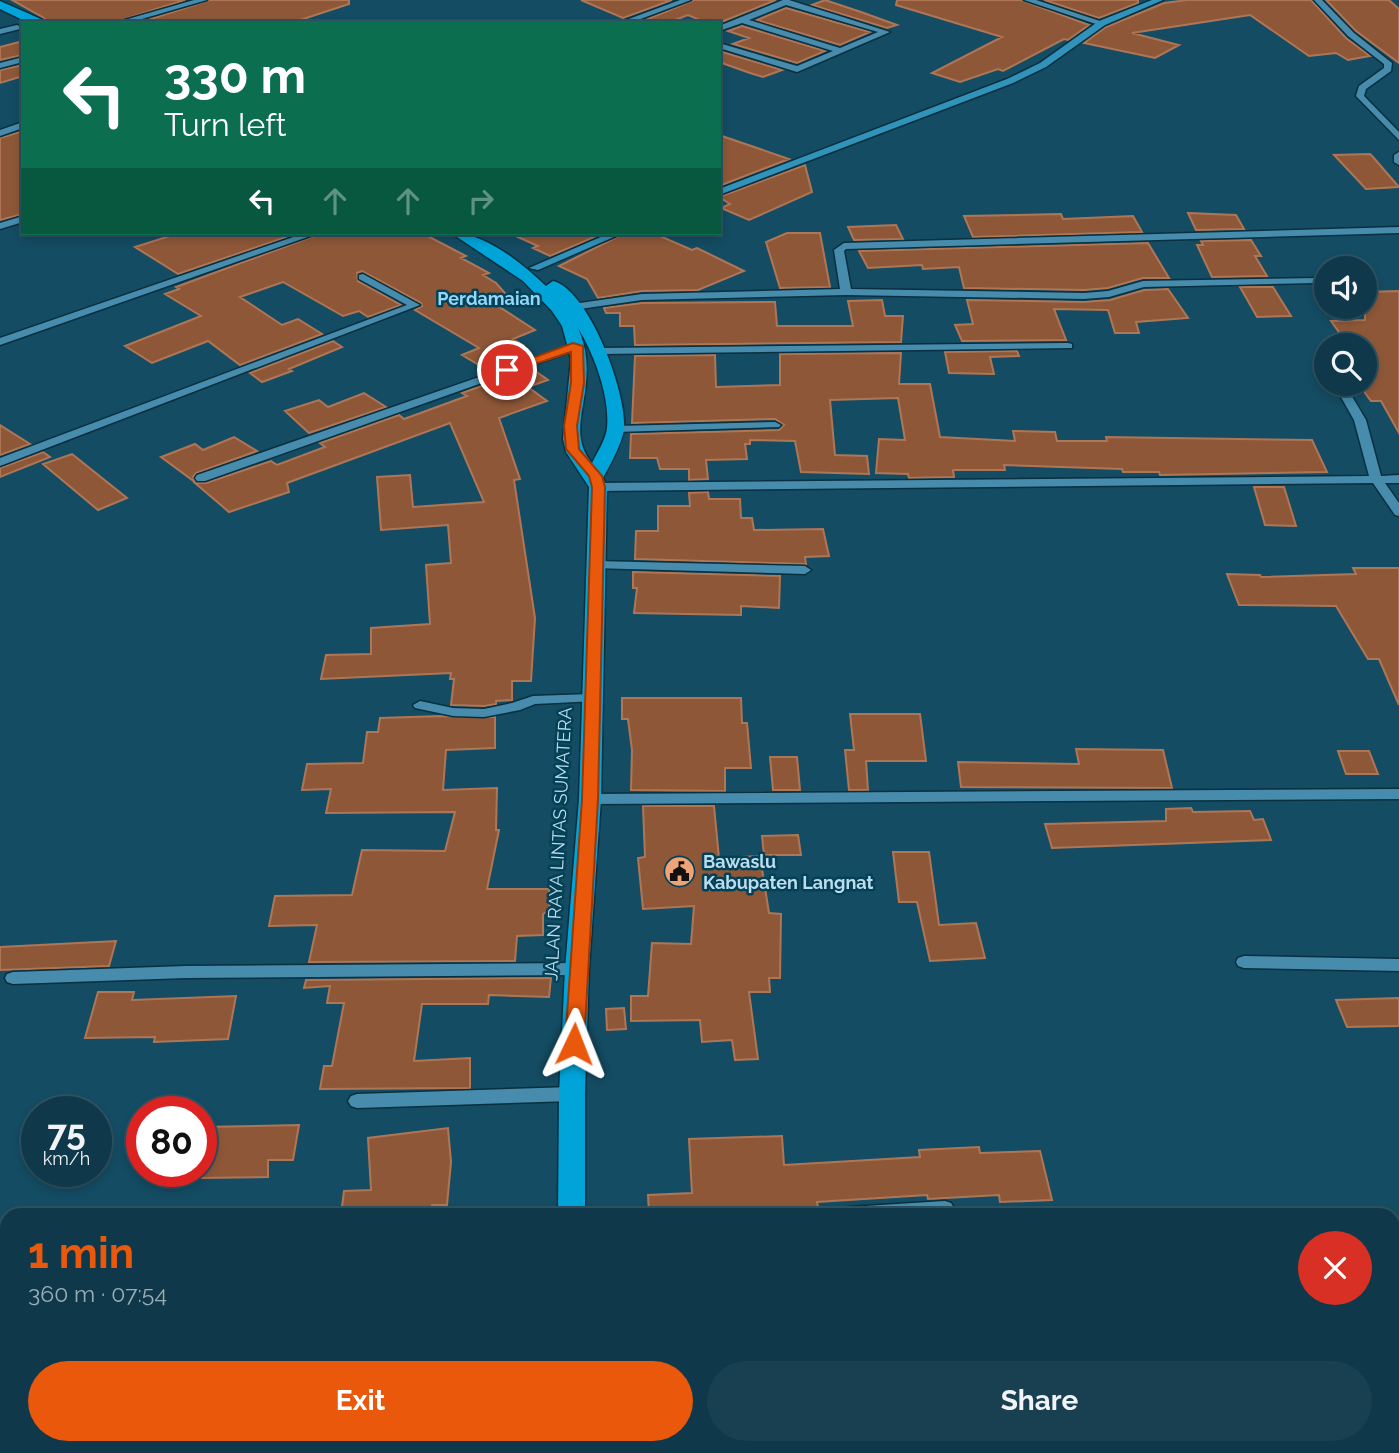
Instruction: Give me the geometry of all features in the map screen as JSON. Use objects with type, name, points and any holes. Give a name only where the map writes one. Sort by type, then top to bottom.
[{"type":"highway","points":[[0,5],[35,21]]},
{"type":"highway","points":[[0,19],[20,28]]},
{"type":"highway","points":[[461,235],[524,273],[557,309],[577,346],[578,383],[571,426],[573,449],[597,481]]},
{"type":"highway","points":[[485,235],[534,268],[573,307],[600,352],[616,429]]},
{"type":"highway","name":"JALAN RAYA LINTAS SUMATERA","points":[[572,1208],[572,1094],[577,969],[590,799],[597,481],[616,429]]},
{"type":"street","points":[[125,21],[204,0]]},
{"type":"street","points":[[628,21],[687,0]]},
{"type":"street","points":[[1028,0],[1102,23]]},
{"type":"street","points":[[721,191],[1010,81],[1043,65],[1102,23],[1158,0]]},
{"type":"street","points":[[1318,0],[1342,29],[1388,63],[1388,69],[1362,88],[1360,96],[1399,137]]},
{"type":"street","points":[[721,28],[786,2],[886,32],[793,70],[721,46]]},
{"type":"street","points":[[742,20],[837,50]]},
{"type":"street","points":[[0,32],[20,28]]},
{"type":"street","points":[[0,66],[21,60]]},
{"type":"street","points":[[0,133],[21,126]]},
{"type":"street","points":[[1399,155],[1399,162]]},
{"type":"street","points":[[0,226],[21,220]]},
{"type":"street","points":[[846,292],[839,250],[844,246],[1399,230]]},
{"type":"street","points":[[0,342],[308,235]]},
{"type":"street","points":[[534,268],[613,235]]},
{"type":"street","points":[[0,462],[415,305],[363,277]]},
{"type":"street","points":[[573,307],[642,297],[846,292],[1084,296],[1109,294],[1143,284],[1314,280]]},
{"type":"street","points":[[201,478],[577,346]]},
{"type":"street","points":[[600,352],[691,351],[740,347],[835,350],[1068,346]]},
{"type":"street","points":[[1346,396],[1360,420],[1376,479],[1399,512]]},
{"type":"street","points":[[616,429],[775,425]]},
{"type":"street","points":[[597,481],[1399,479]]},
{"type":"street","points":[[596,565],[805,570]]},
{"type":"street","points":[[420,705],[453,712],[484,713],[515,707],[533,700],[592,698]]},
{"type":"street","points":[[590,799],[1399,793]]},
{"type":"street","points":[[1244,962],[1399,965]]},
{"type":"street","points":[[13,978],[186,972],[577,969]]},
{"type":"street","points":[[357,1101],[572,1094]]},
{"type":"building","points":[[12,0],[185,0],[118,21],[46,21]]},
{"type":"building","points":[[210,0],[349,0],[349,4],[297,21],[144,21]]},
{"type":"building","points":[[581,0],[672,0],[623,18]]},
{"type":"building","points":[[694,0],[776,0],[721,22],[702,21],[688,15],[672,21],[643,21]]},
{"type":"building","points":[[825,0],[897,25],[887,28],[812,5]]},
{"type":"building","points":[[897,0],[1021,0],[1089,25],[1068,40],[1064,39],[1003,71],[998,69],[960,82],[932,73],[1002,37],[896,5]]},
{"type":"building","points":[[1044,0],[1138,0],[1138,3],[1099,18]]},
{"type":"building","points":[[1187,0],[1311,0],[1346,38],[1370,56],[1348,60],[1336,53],[1309,56],[1250,15],[1132,33],[1179,45],[1155,58],[1084,43],[1106,27],[1164,3]]},
{"type":"building","points":[[1326,0],[1389,0],[1399,9],[1399,63],[1356,31]]},
{"type":"building","points":[[786,8],[870,32],[840,45],[757,20]]},
{"type":"building","points":[[742,26],[825,51],[797,63],[733,44],[749,38],[728,31]]},
{"type":"building","points":[[21,42],[21,55],[0,60],[0,47]]},
{"type":"building","points":[[721,52],[782,70],[763,77],[721,63]]},
{"type":"building","points":[[21,65],[21,77],[0,83],[0,70]]},
{"type":"building","points":[[21,132],[21,215],[0,220],[0,138]]},
{"type":"building","points":[[721,136],[789,159],[721,185]]},
{"type":"building","points":[[1370,154],[1399,187],[1366,189],[1334,155]]},
{"type":"building","points":[[805,165],[812,192],[749,220],[721,208],[730,204],[721,196]]},
{"type":"building","points":[[1188,213],[1236,215],[1244,229],[1196,230]]},
{"type":"building","points":[[1061,214],[1063,219],[1133,216],[1142,232],[973,237],[964,216]]},
{"type":"building","points":[[896,225],[903,239],[854,240],[848,227]]},
{"type":"building","points":[[787,233],[820,233],[830,287],[780,288],[766,242]]},
{"type":"building","points":[[173,235],[292,235],[178,274],[135,247]]},
{"type":"building","points":[[317,235],[426,235],[466,256],[461,258],[489,273],[483,275],[496,283],[512,301],[498,306],[535,330],[513,339],[523,345],[507,351],[520,360],[489,371],[462,355],[479,348],[415,310],[422,306],[421,303],[362,271],[357,273],[358,281],[401,305],[368,317],[359,311],[343,316],[283,282],[240,297],[282,325],[298,319],[322,334],[240,365],[208,341],[152,363],[125,346],[201,316],[165,294],[179,289],[176,287]]},
{"type":"building","points":[[513,235],[599,235],[550,256],[533,248],[538,246]]},
{"type":"building","points":[[621,235],[658,235],[692,250],[697,248],[744,271],[698,290],[642,291],[598,298],[587,279],[559,266]]},
{"type":"building","points":[[1251,240],[1261,256],[1255,256],[1267,276],[1212,277],[1197,245],[1203,245],[1201,241]]},
{"type":"building","points":[[1148,243],[1169,278],[1143,278],[1108,288],[1084,290],[964,288],[959,267],[923,269],[922,265],[868,268],[859,251]]},
{"type":"building","points":[[1240,287],[1273,287],[1291,316],[1257,317]]},
{"type":"building","points":[[1168,289],[1188,318],[1136,322],[1139,333],[1115,333],[1108,310],[1054,309],[1066,340],[962,341],[955,325],[973,324],[967,300],[1084,302],[1110,300],[1144,290]]},
{"type":"building","points":[[1399,291],[1399,433],[1381,401],[1371,401],[1367,396],[1377,396],[1377,333],[1340,333],[1331,321],[1377,319],[1377,292]]},
{"type":"building","points":[[882,300],[885,316],[903,316],[901,342],[635,345],[634,326],[620,326],[620,313],[606,313],[604,308],[642,303],[775,302],[777,326],[853,326],[848,301]]},
{"type":"building","points":[[333,341],[342,347],[289,369],[292,371],[262,382],[250,373]]},
{"type":"building","points":[[1017,351],[1019,356],[990,357],[994,374],[949,373],[945,352]]},
{"type":"building","points":[[901,353],[899,384],[930,384],[940,437],[1015,441],[1013,431],[1055,432],[1057,441],[1107,441],[1106,437],[1312,440],[1327,472],[1160,475],[1159,472],[1123,472],[1122,469],[1004,465],[1005,470],[953,470],[954,477],[909,478],[908,474],[876,473],[879,439],[905,440],[898,398],[830,400],[835,455],[867,456],[869,474],[801,472],[795,441],[750,440],[750,444],[745,444],[747,459],[706,460],[708,479],[689,480],[689,469],[660,469],[657,458],[630,458],[631,434],[779,430],[784,425],[775,419],[632,423],[635,356],[715,355],[716,387],[780,385],[780,354]]},
{"type":"building","points":[[531,368],[548,380],[528,387],[547,401],[499,418],[520,479],[514,480],[535,618],[531,681],[512,681],[512,700],[496,701],[496,704],[484,706],[451,705],[454,679],[450,679],[451,673],[321,679],[326,655],[371,654],[371,628],[430,624],[426,565],[451,563],[448,525],[381,530],[377,477],[410,475],[413,507],[484,502],[450,423],[287,483],[289,492],[229,512],[195,483],[206,483],[271,461],[277,465],[325,447],[320,443],[399,415],[404,419],[467,396],[462,393]]},
{"type":"building","points":[[364,393],[386,407],[309,433],[285,411],[319,400],[328,407]]},
{"type":"building","points":[[0,425],[30,444],[0,455]]},
{"type":"building","points":[[234,437],[257,451],[196,473],[193,477],[195,482],[161,457],[195,444],[203,450]]},
{"type":"building","points":[[43,452],[50,457],[0,477],[0,468]]},
{"type":"building","points":[[72,454],[127,498],[98,510],[43,464]]},
{"type":"building","points":[[1254,487],[1284,487],[1296,526],[1265,525]]},
{"type":"building","points":[[708,492],[709,499],[740,499],[741,518],[752,518],[754,530],[823,529],[829,556],[805,557],[806,564],[635,559],[636,531],[658,531],[658,506],[690,506],[689,493]]},
{"type":"building","points":[[1353,568],[1399,568],[1399,705],[1379,659],[1368,659],[1336,606],[1239,605],[1227,574],[1261,577],[1356,574]]},
{"type":"building","points":[[633,572],[780,576],[779,608],[741,606],[741,615],[634,613],[637,588],[633,588]]},
{"type":"building","points":[[622,698],[741,698],[742,723],[747,723],[751,768],[725,768],[725,791],[631,790],[632,750],[628,719],[622,719]]},
{"type":"building","points":[[850,714],[920,714],[926,761],[866,761],[868,790],[849,790],[845,750],[854,750]]},
{"type":"building","points":[[495,717],[495,748],[446,750],[443,790],[497,788],[496,830],[499,830],[487,889],[549,889],[550,910],[543,914],[543,935],[517,936],[515,961],[309,962],[317,925],[269,926],[275,896],[352,895],[362,850],[445,851],[455,812],[326,813],[331,789],[302,790],[307,764],[363,763],[367,732],[378,732],[380,718]]},
{"type":"building","points":[[1076,749],[1163,750],[1172,788],[961,787],[958,762],[1079,764]]},
{"type":"building","points":[[1338,751],[1369,751],[1378,774],[1346,774]]},
{"type":"building","points":[[770,757],[797,757],[800,790],[773,790]]},
{"type":"building","points":[[643,806],[714,806],[719,858],[760,856],[769,913],[781,914],[780,978],[769,978],[770,992],[749,992],[758,1059],[735,1060],[732,1040],[702,1042],[700,1020],[631,1021],[631,996],[648,996],[652,943],[691,944],[694,906],[643,909],[638,858],[645,857]]},
{"type":"building","points":[[1191,808],[1193,812],[1250,811],[1254,820],[1263,819],[1271,840],[1052,848],[1045,824],[1166,821],[1166,809]]},
{"type":"building","points":[[798,835],[801,855],[764,855],[762,836]]},
{"type":"building","points":[[893,852],[929,852],[939,925],[976,923],[985,958],[930,961],[917,902],[899,902]]},
{"type":"building","points":[[116,941],[109,966],[0,970],[0,947]]},
{"type":"building","points":[[551,978],[549,997],[489,995],[488,1004],[422,1004],[414,1061],[470,1058],[470,1088],[320,1089],[324,1066],[332,1066],[344,1003],[327,1003],[330,986],[304,988],[306,980]]},
{"type":"building","points":[[98,992],[134,992],[132,1000],[236,996],[228,1039],[154,1042],[155,1037],[85,1038]]},
{"type":"building","points":[[1399,998],[1399,1026],[1347,1027],[1336,1000]]},
{"type":"building","points":[[624,1008],[626,1029],[607,1030],[606,1009]]},
{"type":"building","points":[[299,1125],[293,1160],[268,1160],[268,1177],[217,1178],[217,1127]]},
{"type":"building","points":[[448,1128],[451,1162],[447,1205],[432,1205],[432,1208],[342,1208],[344,1191],[371,1190],[368,1138]]},
{"type":"building","points":[[782,1136],[784,1165],[920,1157],[919,1150],[979,1147],[980,1153],[1040,1151],[1052,1200],[1000,1202],[999,1195],[928,1199],[927,1195],[817,1202],[818,1208],[649,1208],[648,1195],[692,1193],[689,1139]]},
{"type":"place","name":"Bawaslu Kabupaten Langnat","points":[[680,871]]},
{"type":"district","name":"Perdamaian","points":[[489,298]]},
{"type":"route","points":[[507,370],[577,346],[578,383],[571,426],[573,449],[595,476],[598,487],[590,799],[574,1044]]}]
